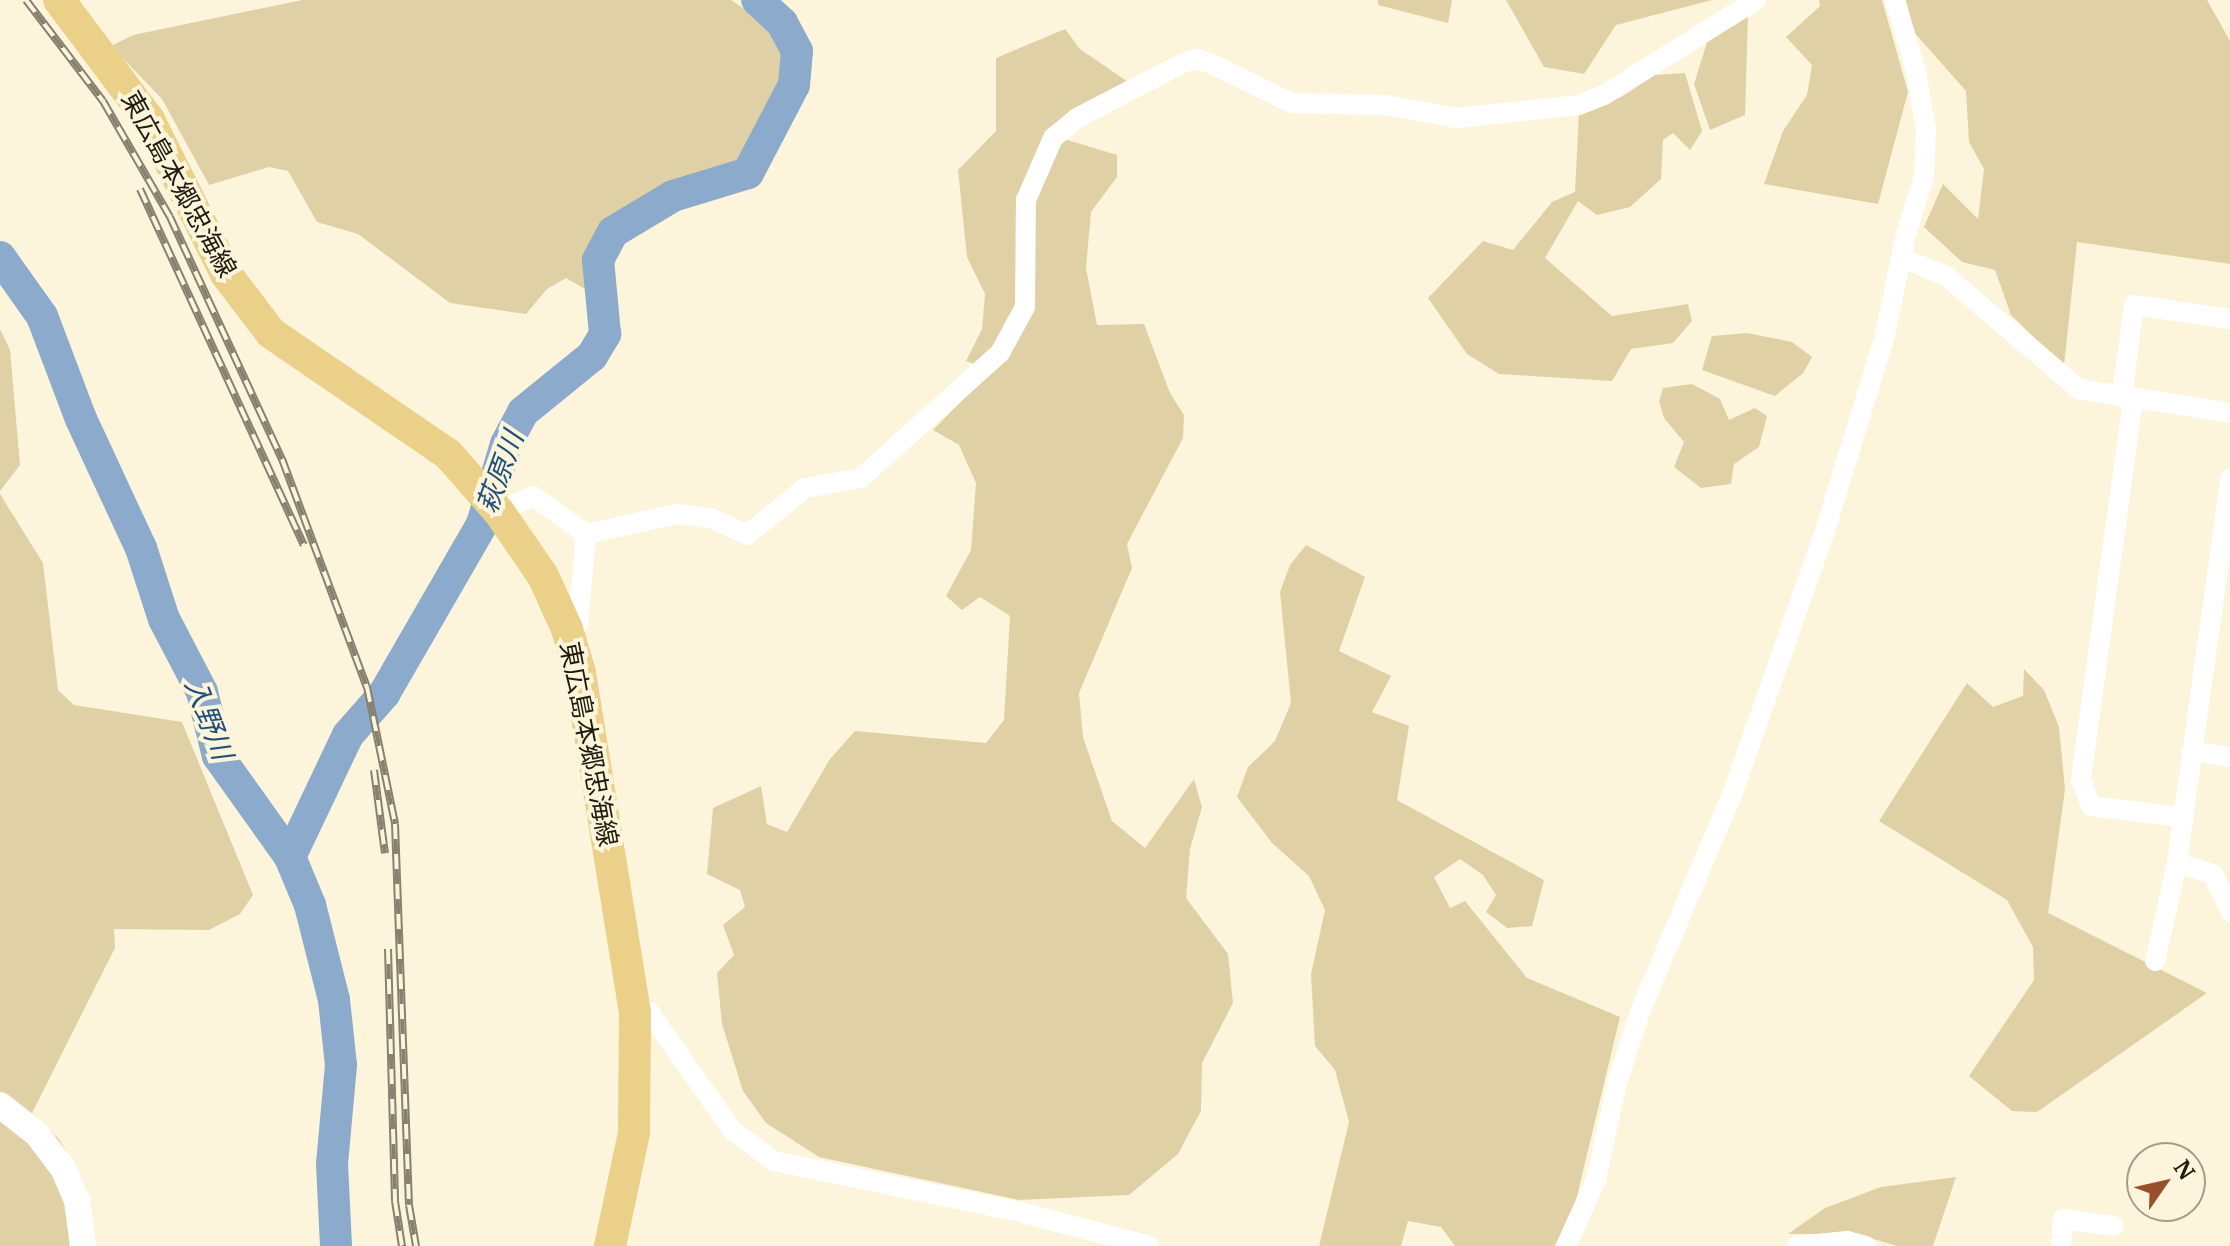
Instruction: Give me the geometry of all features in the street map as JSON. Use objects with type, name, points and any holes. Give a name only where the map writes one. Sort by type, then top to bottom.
[{"type":"main road","name":"東広島本郷忠海線","points":[[59,0],[149,120],[226,274],[271,333],[423,436],[490,501],[543,576],[567,629],[580,673],[635,1013],[634,1133],[610,1246]]},
{"type":"street","points":[[490,501],[533,496],[586,534],[677,514],[711,518],[747,535],[805,488],[861,478],[1000,353],[1025,307],[1026,200],[1053,138],[1077,118],[1183,63],[1197,59],[1214,65],[1291,103],[1386,105],[1456,118],[1579,105],[1604,95],[1756,0]]},
{"type":"street","points":[[1566,1246],[1596,1180],[1617,1083],[1641,1009],[1732,795],[1823,537],[1885,335],[1924,176],[1926,129],[1916,71],[1895,0]]},
{"type":"street","points":[[1902,258],[1946,276],[2059,376],[2079,389],[2230,413]]},
{"type":"street","points":[[2181,817],[2091,806],[2081,780],[2127,398],[2134,305],[2230,319]]},
{"type":"street","points":[[2155,961],[2177,863],[2230,479]]},
{"type":"street","points":[[567,629],[578,624],[586,534]]},
{"type":"street","points":[[2191,751],[2230,757]]},
{"type":"street","points":[[2177,863],[2213,874],[2230,911]]},
{"type":"street","points":[[635,1013],[649,1012],[733,1131],[774,1161],[1024,1213],[1149,1246]]},
{"type":"street","points":[[0,1105],[37,1134],[64,1170],[77,1201],[83,1246]]},
{"type":"street","points":[[2061,1246],[2063,1219],[2114,1226]]},
{"type":"street","points":[[1797,1246],[1847,1241],[1866,1246]]},
{"type":"shaded area","points":[[302,0],[731,0],[775,30],[786,53],[785,85],[747,171],[672,193],[609,228],[594,261],[595,295],[566,278],[547,289],[526,314],[450,303],[358,234],[317,222],[288,171],[269,167],[209,185],[162,99],[111,46],[133,35]]},
{"type":"shaded area","points":[[1378,0],[1452,0],[1448,23],[1378,5]]},
{"type":"shaded area","points":[[1506,0],[1712,0],[1616,25],[1584,74],[1544,67]]},
{"type":"shaded area","points":[[1819,0],[1882,0],[1908,92],[1878,204],[1764,184],[1783,131],[1807,95],[1812,65],[1786,37],[1820,6]]},
{"type":"shaded area","points":[[1906,0],[2207,0],[2230,41],[2230,264],[2077,242],[2064,366],[2011,315],[1995,270],[1962,262],[1924,227],[1943,184],[1978,219],[1984,169],[1969,142],[1966,91],[1912,30]]},
{"type":"shaded area","points":[[1748,13],[1745,115],[1710,130],[1694,84],[1707,42]]},
{"type":"shaded area","points":[[1065,29],[1080,49],[1131,84],[1035,156],[1014,319],[980,366],[966,361],[982,329],[985,294],[967,257],[958,170],[996,131],[996,58]]},
{"type":"shaded area","points":[[1685,73],[1702,131],[1690,150],[1673,133],[1663,140],[1661,179],[1630,207],[1597,215],[1578,201],[1545,258],[1612,316],[1688,304],[1692,321],[1673,343],[1631,349],[1612,381],[1499,374],[1467,354],[1428,298],[1483,241],[1513,250],[1552,202],[1575,192],[1579,112],[1621,97],[1655,75]]},
{"type":"shaded area","points":[[1064,139],[1117,155],[1117,177],[1091,212],[1086,268],[1097,325],[1144,324],[1170,393],[1184,415],[1183,438],[1127,544],[1132,568],[1079,693],[1083,737],[1112,821],[1145,848],[1194,779],[1202,807],[1190,849],[1186,898],[1228,954],[1233,1003],[1202,1063],[1201,1111],[1178,1154],[1129,1195],[1019,1200],[819,1157],[766,1123],[743,1091],[722,1024],[717,973],[734,955],[723,925],[745,907],[740,890],[707,874],[713,808],[761,786],[767,824],[787,832],[830,759],[855,731],[986,743],[1004,720],[1010,616],[980,597],[962,610],[946,596],[971,550],[976,483],[959,445],[933,430],[1001,361],[1031,312],[1029,202]]},
{"type":"shaded area","points":[[0,329],[10,350],[20,465],[0,491]]},
{"type":"shaded area","points":[[1747,333],[1792,342],[1812,357],[1803,373],[1775,396],[1702,370],[1712,336]]},
{"type":"shaded area","points":[[1692,384],[1720,399],[1729,420],[1755,408],[1767,416],[1759,447],[1734,464],[1731,484],[1701,488],[1674,467],[1684,442],[1664,418],[1659,401],[1663,388]]},
{"type":"shaded area","points":[[0,494],[43,563],[58,690],[74,705],[182,722],[253,895],[240,914],[209,930],[114,929],[115,948],[32,1113],[59,1139],[82,1179],[92,1246],[0,1246]]},
{"type":"shaded area","points":[[1306,545],[1365,577],[1339,651],[1391,676],[1372,712],[1409,726],[1397,800],[1544,880],[1532,926],[1507,928],[1486,912],[1496,895],[1483,875],[1460,859],[1434,877],[1450,908],[1465,901],[1527,978],[1620,1017],[1571,1221],[1554,1246],[1455,1246],[1441,1227],[1408,1221],[1401,1246],[1319,1246],[1349,1122],[1335,1070],[1315,1046],[1311,974],[1325,910],[1309,876],[1272,843],[1237,797],[1248,767],[1275,741],[1291,703],[1280,592],[1290,565]]},
{"type":"shaded area","points":[[2024,669],[2044,690],[2059,727],[2065,789],[2048,913],[2207,993],[2037,1112],[2012,1111],[1969,1076],[2034,980],[2033,947],[2007,900],[1879,821],[1967,683],[1993,707],[2023,696]]},
{"type":"shaded area","points":[[1956,1177],[1933,1246],[1897,1246],[1857,1234],[1788,1234],[1825,1208],[1881,1187]]},
{"type":"waterway","name":"萩原川","points":[[290,857],[348,735],[384,694],[482,524],[506,444],[523,412],[592,356],[605,334],[598,260],[613,232],[673,196],[748,173],[794,85],[797,51],[782,23],[757,0]]},
{"type":"waterway","name":"入野川","points":[[0,257],[42,316],[81,419],[141,548],[164,619],[202,692],[218,756],[290,857],[310,905],[334,1000],[341,1065],[332,1164],[336,1246]]},
{"type":"railway","points":[[26,0],[103,101],[170,217],[282,459],[367,687],[395,824],[409,1205],[416,1246]]},
{"type":"railway","points":[[140,189],[304,545]]},
{"type":"railway","points":[[374,770],[385,853]]},
{"type":"railway","points":[[388,949],[395,1201],[402,1246]]}]
